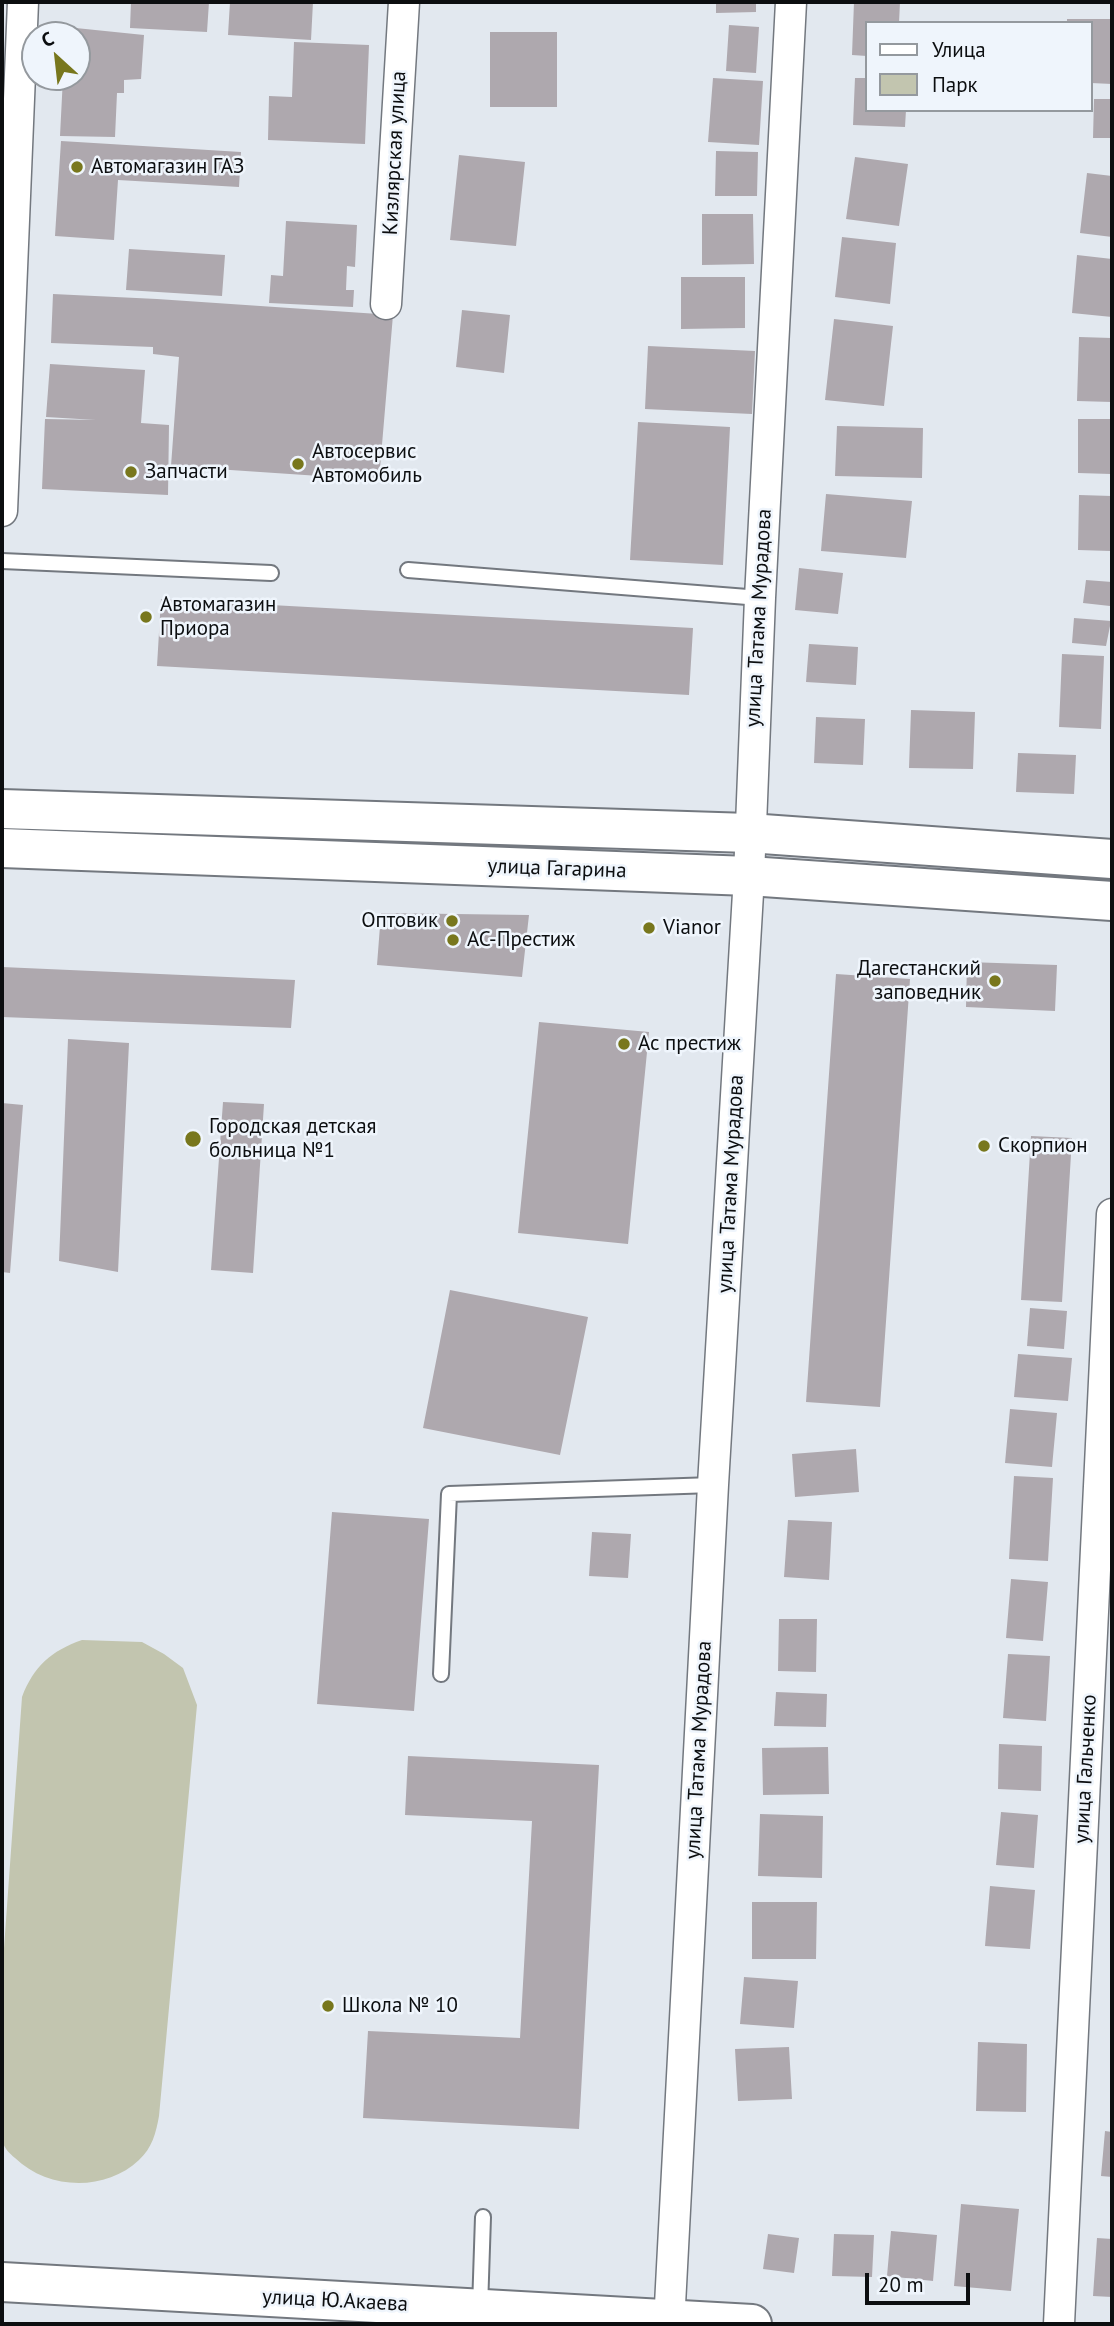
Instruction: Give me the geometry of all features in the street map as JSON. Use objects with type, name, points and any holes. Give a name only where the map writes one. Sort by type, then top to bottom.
[{"type":"main road","name":"улица Гагарина","points":[[2,809],[749,834],[1112,859]]},
{"type":"main road","name":"улица Гагарина","points":[[2,848],[749,876],[1112,901]]},
{"type":"main road","name":"улица Ю.Акаева","points":[[2,2282],[304,2312],[480,2309],[669,2322],[751,2324]]},
{"type":"street","points":[[2,511],[23,2]]},
{"type":"street","name":"Кизлярская улица","points":[[386,304],[404,2]]},
{"type":"street","name":"улица Татама Мурадова","points":[[669,2322],[713,1485],[749,876],[760,598],[791,2]]},
{"type":"street","name":"улица Гальченко","points":[[1059,2324],[1112,1214]]},
{"type":"lane","points":[[2,561],[271,573]]},
{"type":"lane","points":[[408,570],[760,598]]},
{"type":"lane","points":[[441,1674],[449,1494],[713,1485]]},
{"type":"lane","points":[[480,2309],[483,2217]]},
{"type":"green space","points":[[82,1640],[142,1642],[164,1654],[183,1668],[197,1705],[159,2116],[153,2140],[139,2160],[125,2170],[110,2178],[77,2183],[60,2181],[28,2169],[9,2153],[2,2141],[2,1976],[22,1697],[32,1677],[45,1661],[61,1649]]},
{"type":"building","points":[[131,2],[209,2],[207,32],[130,28]]},
{"type":"building","points":[[230,2],[313,2],[311,40],[228,35]]},
{"type":"building","points":[[716,2],[756,2],[756,12],[716,13]]},
{"type":"building","points":[[854,2],[900,2],[899,21],[866,21],[866,56],[852,55]]},
{"type":"building","points":[[1112,19],[1112,84],[1093,83],[1093,21],[1067,21]]},
{"type":"building","points":[[729,25],[759,27],[756,73],[726,71]]},
{"type":"building","points":[[91,30],[144,35],[141,79],[124,80],[124,93],[117,93],[115,137],[60,136],[62,91],[91,91]]},
{"type":"building","points":[[490,32],[557,32],[557,107],[490,107]]},
{"type":"building","points":[[294,42],[369,45],[365,144],[268,140],[269,96],[292,97]]},
{"type":"building","points":[[713,78],[763,81],[759,145],[708,142]]},
{"type":"building","points":[[855,78],[866,78],[866,112],[906,112],[905,127],[853,125]]},
{"type":"building","points":[[1094,99],[1112,99],[1112,138],[1093,138]]},
{"type":"building","points":[[61,141],[241,152],[239,187],[118,180],[114,240],[55,236]]},
{"type":"building","points":[[716,151],[758,152],[757,196],[715,196]]},
{"type":"building","points":[[459,155],[525,162],[516,246],[450,240]]},
{"type":"building","points":[[855,157],[908,164],[899,226],[846,219]]},
{"type":"building","points":[[1087,173],[1112,176],[1112,237],[1080,233]]},
{"type":"building","points":[[702,214],[753,214],[754,264],[702,265]]},
{"type":"building","points":[[286,221],[357,225],[355,267],[347,266],[346,290],[354,290],[353,307],[269,303],[271,275],[283,276]]},
{"type":"building","points":[[842,237],[896,243],[890,304],[835,297]]},
{"type":"building","points":[[129,249],[225,255],[222,296],[126,290]]},
{"type":"building","points":[[1077,255],[1112,259],[1112,317],[1072,313]]},
{"type":"building","points":[[681,277],[745,277],[745,328],[681,329]]},
{"type":"building","points":[[53,294],[393,315],[379,480],[171,466],[179,357],[153,354],[153,347],[51,343]]},
{"type":"building","points":[[462,310],[510,315],[504,373],[456,367]]},
{"type":"building","points":[[834,319],[893,326],[884,406],[825,400]]},
{"type":"building","points":[[1079,337],[1112,338],[1112,402],[1077,401]]},
{"type":"building","points":[[648,346],[755,351],[752,414],[645,409]]},
{"type":"building","points":[[50,364],[145,370],[141,423],[169,425],[168,495],[42,489],[45,419],[96,420],[46,417]]},
{"type":"building","points":[[1078,419],[1112,419],[1111,474],[1078,473]]},
{"type":"building","points":[[638,422],[730,427],[723,565],[630,560]]},
{"type":"building","points":[[837,426],[923,428],[922,478],[835,476]]},
{"type":"building","points":[[826,494],[912,501],[906,558],[821,551]]},
{"type":"building","points":[[1079,495],[1112,496],[1111,551],[1078,550]]},
{"type":"building","points":[[799,568],[843,573],[838,614],[795,610]]},
{"type":"building","points":[[1086,580],[1112,582],[1110,606],[1083,603]]},
{"type":"building","points":[[161,599],[693,628],[689,695],[157,666]]},
{"type":"building","points":[[1074,618],[1111,621],[1106,646],[1072,643]]},
{"type":"building","points":[[809,644],[858,647],[856,685],[806,682]]},
{"type":"building","points":[[1062,654],[1104,656],[1101,729],[1059,727]]},
{"type":"building","points":[[911,710],[975,712],[973,769],[909,768]]},
{"type":"building","points":[[816,717],[865,719],[863,765],[814,763]]},
{"type":"building","points":[[1018,753],[1076,755],[1074,794],[1016,792]]},
{"type":"building","name":"АС-Престиж","points":[[381,913],[529,915],[522,977],[377,965]]},
{"type":"building","points":[[967,962],[1057,965],[1055,1011],[966,1007]]},
{"type":"building","points":[[2,967],[295,980],[291,1028],[2,1017]]},
{"type":"building","points":[[836,974],[910,979],[880,1407],[806,1402]]},
{"type":"building","points":[[539,1022],[649,1032],[628,1244],[518,1233]]},
{"type":"building","points":[[68,1039],[129,1043],[118,1272],[59,1261]]},
{"type":"building","points":[[223,1102],[264,1104],[253,1273],[211,1270]]},
{"type":"building","points":[[2,1103],[23,1105],[10,1273],[2,1272]]},
{"type":"building","points":[[1031,1136],[1072,1138],[1062,1302],[1021,1300]]},
{"type":"building","points":[[450,1290],[588,1317],[560,1455],[423,1428]]},
{"type":"building","points":[[1030,1308],[1067,1311],[1064,1349],[1027,1346]]},
{"type":"building","points":[[1018,1354],[1072,1358],[1068,1401],[1014,1397]]},
{"type":"building","points":[[1010,1409],[1057,1413],[1052,1467],[1005,1463]]},
{"type":"building","points":[[856,1449],[859,1492],[795,1497],[792,1454]]},
{"type":"building","points":[[1014,1476],[1053,1478],[1048,1561],[1009,1559]]},
{"type":"building","points":[[332,1512],[429,1519],[414,1711],[317,1704]]},
{"type":"building","points":[[788,1520],[832,1522],[829,1580],[784,1577]]},
{"type":"building","points":[[592,1532],[631,1534],[628,1578],[589,1576]]},
{"type":"building","points":[[1011,1579],[1048,1582],[1043,1641],[1006,1638]]},
{"type":"building","points":[[779,1619],[817,1619],[816,1672],[778,1671]]},
{"type":"building","points":[[1008,1654],[1050,1656],[1046,1721],[1003,1718]]},
{"type":"building","points":[[776,1692],[827,1694],[826,1727],[774,1726]]},
{"type":"building","points":[[999,1744],[1042,1746],[1041,1791],[998,1789]]},
{"type":"building","points":[[828,1747],[829,1794],[763,1795],[762,1748]]},
{"type":"building","points":[[408,1756],[599,1765],[579,2129],[363,2118],[368,2031],[520,2038],[532,1821],[405,1815]]},
{"type":"building","points":[[1001,1812],[1038,1815],[1034,1868],[996,1865]]},
{"type":"building","points":[[760,1814],[823,1816],[822,1878],[758,1876]]},
{"type":"building","points":[[990,1886],[1035,1890],[1030,1949],[985,1946]]},
{"type":"building","points":[[752,1902],[817,1902],[816,1959],[752,1959]]},
{"type":"building","points":[[744,1977],[798,1981],[794,2028],[740,2024]]},
{"type":"building","points":[[978,2042],[1027,2044],[1026,2112],[976,2111]]},
{"type":"building","points":[[789,2047],[792,2099],[738,2101],[735,2049]]},
{"type":"building","points":[[1105,2131],[1112,2132],[1112,2177],[1101,2176]]},
{"type":"building","points":[[961,2204],[1019,2209],[1011,2291],[954,2286]]},
{"type":"building","points":[[891,2231],[937,2235],[933,2281],[887,2276]]},
{"type":"building","points":[[768,2234],[799,2238],[794,2273],[763,2269]]},
{"type":"building","points":[[834,2234],[874,2235],[872,2277],[832,2276]]},
{"type":"building","points":[[1097,2238],[1112,2239],[1112,2297],[1093,2296]]},
{"type":"place","name":"Автомагазин ГАЗ","points":[[77,167]]},
{"type":"place","name":"Автосервис Автомобиль","points":[[298,464]]},
{"type":"place","name":"Запчасти","points":[[131,472]]},
{"type":"place","name":"Автомагазин Приора","points":[[146,617]]},
{"type":"place","name":"Оптовик","points":[[452,921]]},
{"type":"place","name":"Vianor","points":[[649,928]]},
{"type":"place","name":"АС-Престиж","points":[[453,940]]},
{"type":"place","name":"Дагестанский заповедник","points":[[995,981]]},
{"type":"place","name":"Ас престиж","points":[[624,1044]]},
{"type":"place","name":"Городская детская больница №1","points":[[193,1139]]},
{"type":"place","name":"Скорпион","points":[[984,1146]]},
{"type":"place","name":"Школа № 10","points":[[328,2006]]}]
